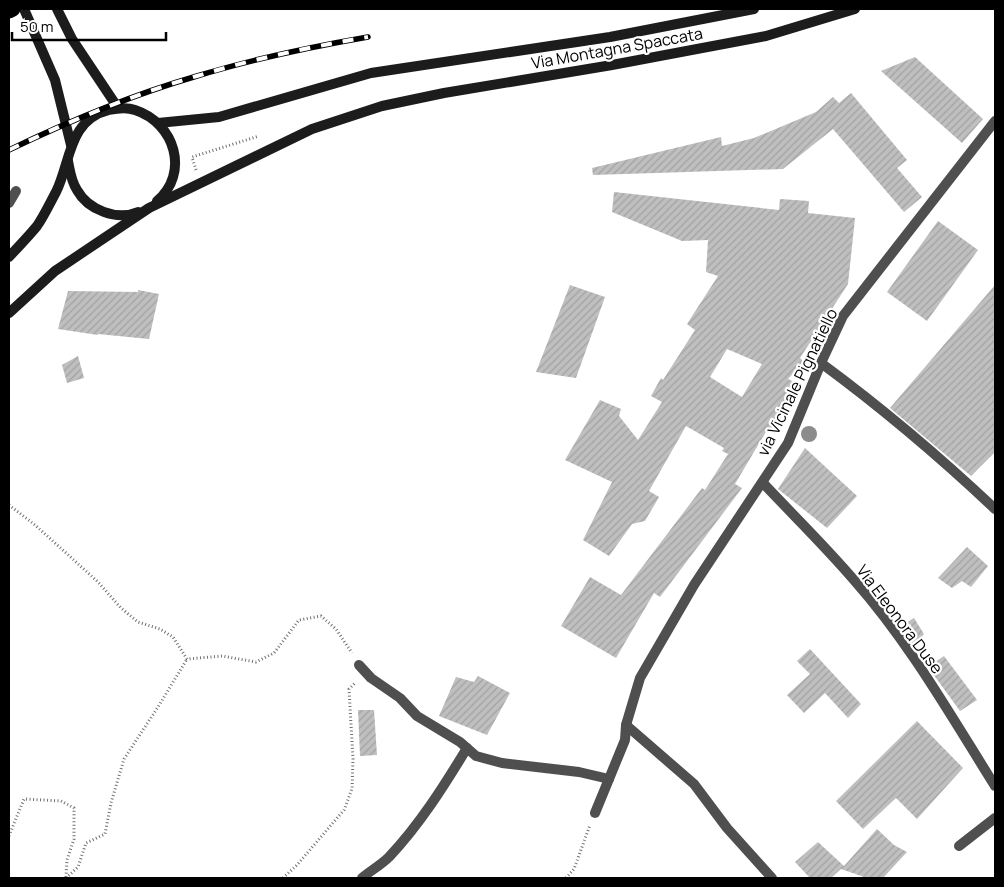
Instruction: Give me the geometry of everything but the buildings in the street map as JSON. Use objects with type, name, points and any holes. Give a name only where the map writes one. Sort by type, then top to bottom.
[{"type":"highway","points":[[9,11],[13,9]]},
{"type":"main road","points":[[24,9],[56,80],[71,145]]},
{"type":"main road","points":[[57,9],[72,39],[118,108]]},
{"type":"main road","name":"Via Montagna Spaccata","points":[[158,123],[219,117],[371,73],[610,36],[754,9]]},
{"type":"main road","name":"Via Montagna Spaccata","points":[[149,208],[312,130],[382,106],[444,93],[612,65],[766,36],[855,9]]},
{"type":"main road","points":[[9,257],[38,224],[57,190],[68,161],[71,145],[78,131],[89,120],[103,112],[118,108],[133,109],[147,114],[158,123],[171,143],[174,151],[175,168],[171,183],[162,197],[149,208],[55,271],[9,313]]},
{"type":"main road","points":[[68,161],[70,177],[77,192],[88,204],[102,212],[118,215],[134,214],[149,208]]},
{"type":"street","name":"via Vicinale Pignatiello","points":[[595,813],[625,740],[626,725],[640,678],[694,585],[788,443],[821,363],[843,316],[995,121]]},
{"type":"street","points":[[9,203],[16,192]]},
{"type":"street","points":[[821,363],[932,451],[995,509]]},
{"type":"street","name":"Via Eleonora Duse","points":[[763,483],[855,580],[905,645],[995,786]]},
{"type":"street","points":[[362,668],[376,682],[400,698],[417,716],[467,748],[476,756],[502,763],[579,772],[609,779]]},
{"type":"street","points":[[626,725],[694,784],[727,828],[772,878]]},
{"type":"street","points":[[362,878],[387,858],[412,831],[442,790],[467,748]]},
{"type":"street","points":[[959,846],[995,818]]},
{"type":"path","points":[[196,172],[192,157],[265,134]]},
{"type":"path","points":[[9,505],[66,552],[98,582],[121,608],[138,622],[160,628],[173,637],[186,659]]},
{"type":"path","points":[[186,659],[222,656],[256,662],[274,653],[299,620],[321,616],[336,629],[362,668],[350,689],[353,759],[352,789],[344,810],[297,865],[283,878]]},
{"type":"path","points":[[66,878],[78,867],[86,843],[105,834],[111,803],[124,759],[186,659]]},
{"type":"path","points":[[9,836],[24,799],[61,801],[74,808],[74,839],[67,860],[66,878]]},
{"type":"path","points":[[566,878],[574,869],[595,813]]},
{"type":"railway","points":[[9,150],[101,109],[173,83],[260,59],[368,37]]}]
